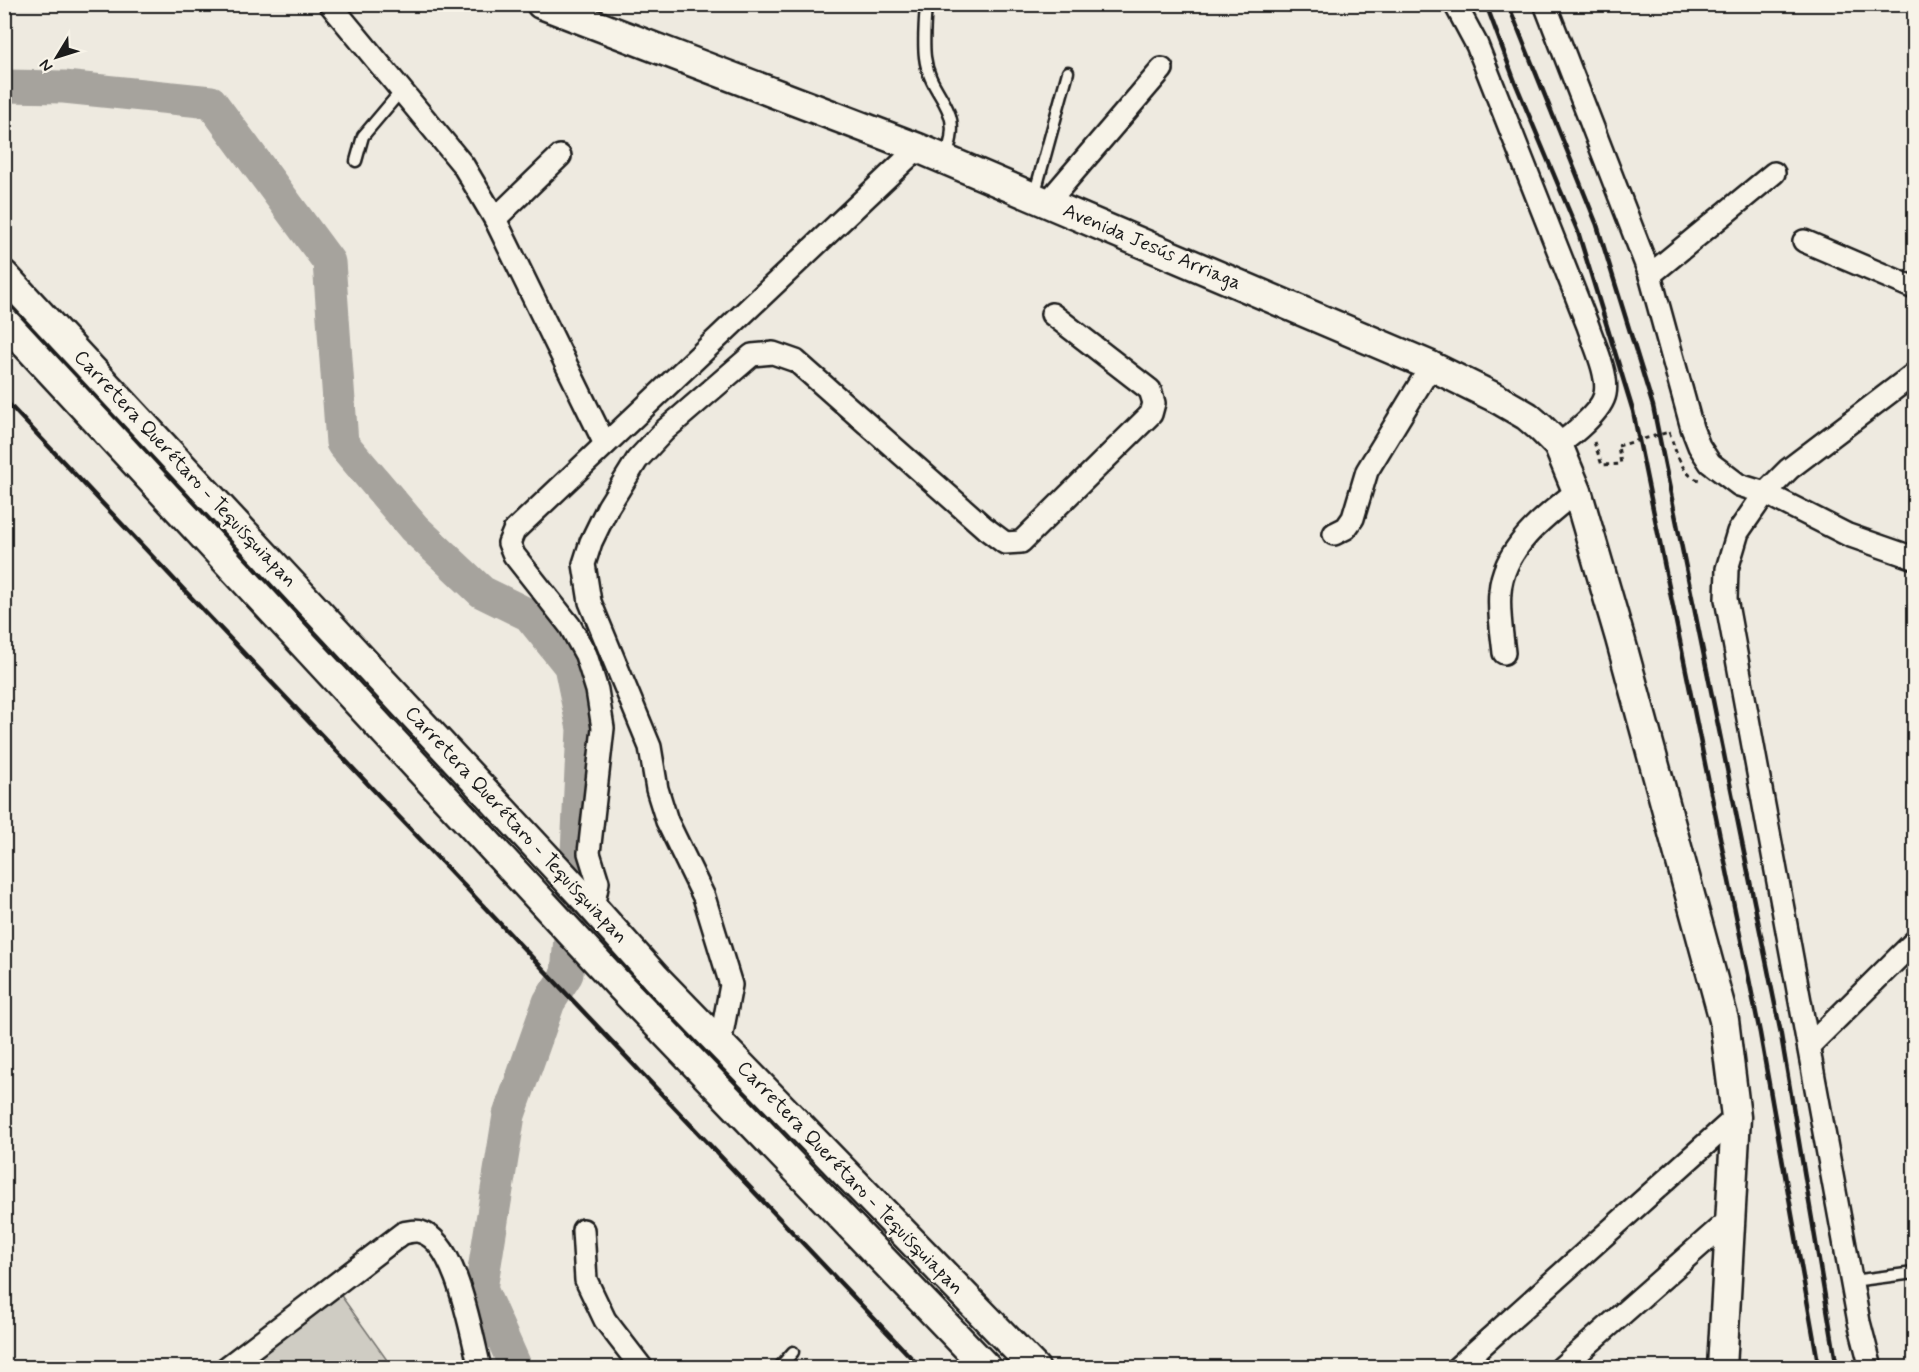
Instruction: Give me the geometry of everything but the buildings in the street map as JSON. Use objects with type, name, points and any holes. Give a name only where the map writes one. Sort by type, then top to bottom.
[{"type":"main road","name":"Avenida Jesús Arriaga","points":[[542,4],[918,148],[1431,366],[1527,416],[1558,445],[1577,491],[1620,638],[1724,1020],[1736,1117],[1722,1368]]},
{"type":"main road","name":"Carretera Querétaro - Tequisquiapan","points":[[4,275],[591,905],[656,978],[1035,1368]]},
{"type":"main road","name":"Carretera Querétaro - Tequisquiapan","points":[[4,321],[573,936],[987,1368]]},
{"type":"street","points":[[330,4],[464,165],[495,219],[605,444]]},
{"type":"street","points":[[1455,4],[1478,45],[1601,362],[1605,395],[1588,420],[1558,445]]},
{"type":"street","points":[[1545,4],[1650,275],[1692,428],[1699,446],[1710,463],[1739,485],[1766,493],[1848,535],[1914,558]]},
{"type":"street","points":[[1041,199],[1162,69]]},
{"type":"street","points":[[591,905],[598,882],[589,853],[603,728],[597,690],[586,655],[570,626],[514,555],[509,543],[514,531],[918,148]]},
{"type":"street","points":[[495,219],[560,156]]},
{"type":"street","points":[[1650,275],[1774,172]]},
{"type":"street","points":[[1804,241],[1914,288]]},
{"type":"street","points":[[720,1044],[731,985],[704,897],[667,821],[657,789],[646,737],[590,602],[584,564],[591,542],[608,507],[637,460],[665,430],[752,355],[773,353],[796,361],[985,528],[1005,543],[1021,543],[1151,414],[1154,403],[1150,390],[1052,314]]},
{"type":"street","points":[[1334,534],[1346,528],[1353,518],[1367,471],[1431,366]]},
{"type":"street","points":[[1870,1368],[1726,599],[1727,569],[1738,532],[1766,493],[1789,469],[1914,374]]},
{"type":"street","points":[[1504,653],[1500,592],[1504,571],[1519,544],[1554,509],[1577,491]]},
{"type":"street","points":[[1809,1046],[1914,942]]},
{"type":"street","points":[[1457,1368],[1736,1117]]},
{"type":"street","points":[[1561,1368],[1730,1219]]},
{"type":"street","points":[[583,1230],[586,1280],[605,1320],[642,1368]]},
{"type":"street","points":[[226,1368],[403,1233],[419,1231],[432,1237],[445,1250],[456,1275],[480,1368]]},
{"type":"lane","points":[[926,4],[924,57],[929,76],[947,105],[953,124],[945,159]]},
{"type":"lane","points":[[1041,199],[1068,72]]},
{"type":"lane","points":[[356,161],[363,136],[401,91]]},
{"type":"lane","points":[[1852,1281],[1914,1273]]},
{"type":"lane","points":[[779,1368],[793,1352]]},
{"type":"path","points":[[1591,433],[1602,465],[1621,464],[1618,446],[1669,432],[1682,465],[1694,479]]},
{"type":"shaded area","points":[[337,1290],[392,1367],[243,1368]]},
{"type":"waterway","points":[[4,86],[64,87],[211,102],[329,262],[342,443],[414,528],[482,592],[529,615],[570,666],[583,729],[577,852],[567,974],[549,1002],[509,1115],[481,1289],[516,1368]]},
{"type":"railway","points":[[1486,4],[1515,82],[1578,232],[1633,411],[1760,1033],[1819,1368]]},
{"type":"railway","points":[[1508,4],[1597,225],[1653,406],[1780,1029],[1837,1368]]},
{"type":"railway","points":[[4,399],[921,1368]]}]
